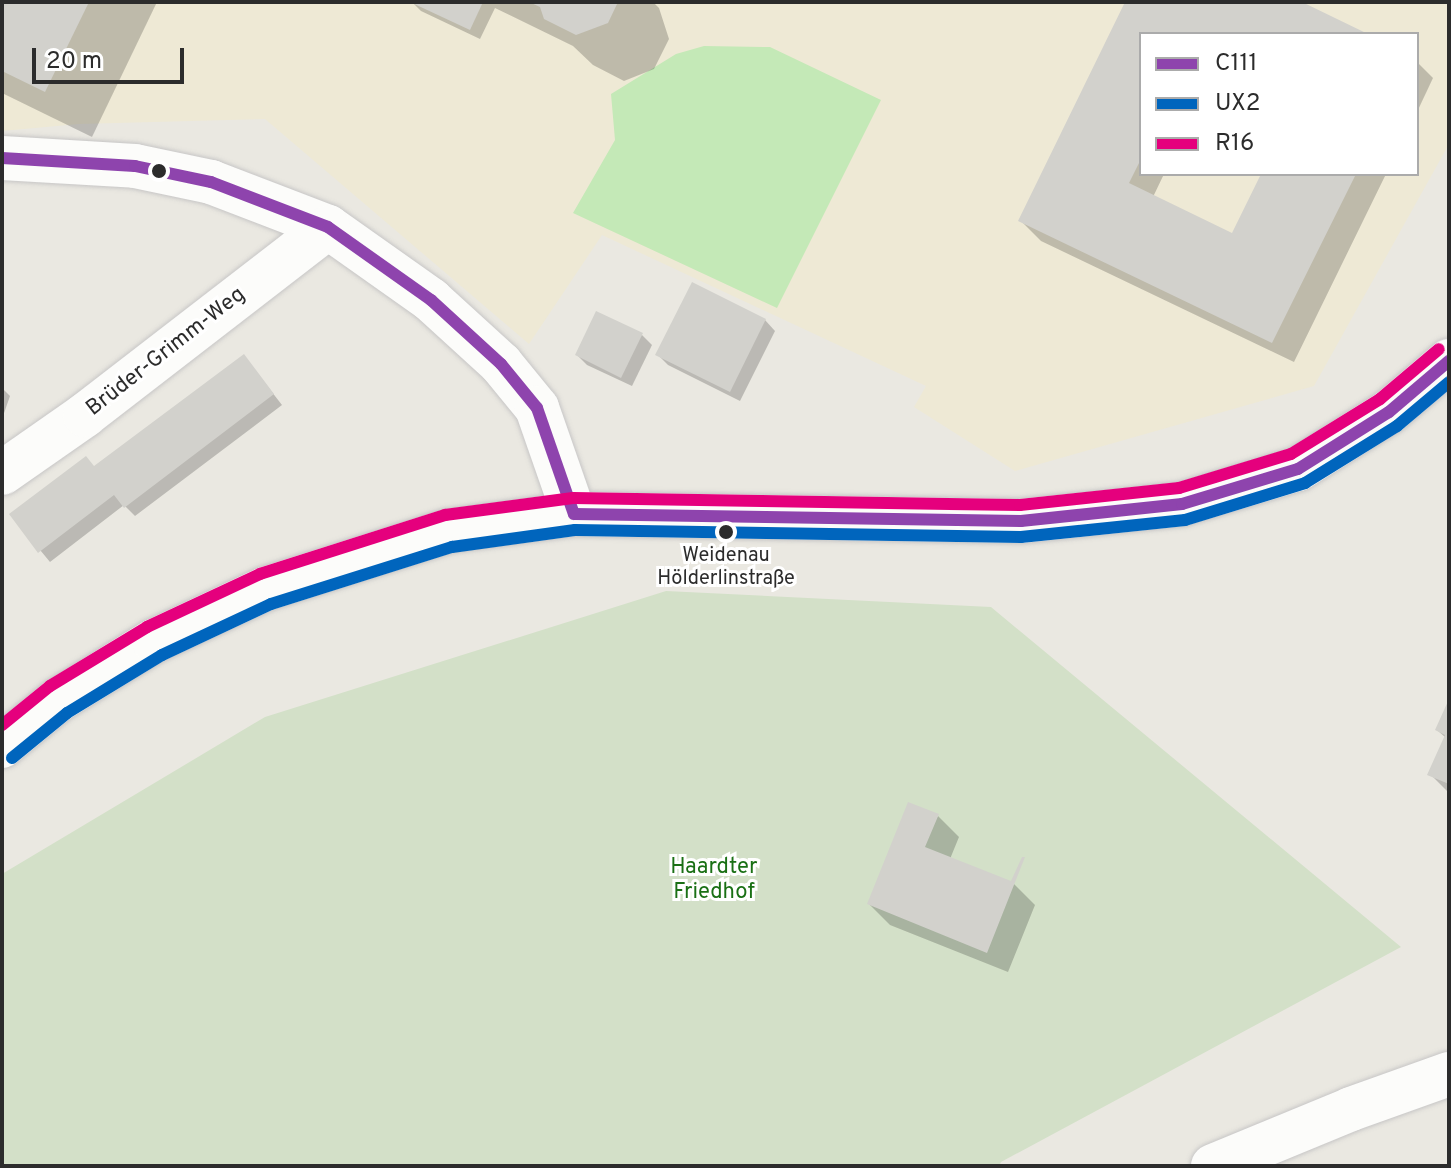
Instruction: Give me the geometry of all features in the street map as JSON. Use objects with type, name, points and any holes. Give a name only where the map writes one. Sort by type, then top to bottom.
[{"type":"street","points":[[2,158],[151,169],[211,182],[328,227],[431,300],[501,364],[537,408],[574,514]]},
{"type":"street","name":"Brüder-Grimm-Weg","points":[[2,473],[85,415],[328,227]]},
{"type":"street","points":[[2,746],[58,700],[154,641],[265,589],[448,531],[574,514],[1021,521],[1182,504],[1298,469],[1389,412],[1449,361]]},
{"type":"street","points":[[1213,1166],[1351,1109],[1449,1074]]},
{"type":"shaded area","points":[[2,2],[1449,2],[1449,144],[1314,386],[1015,471],[914,407],[926,386],[602,235],[529,344],[265,119],[79,124],[2,131]]},
{"type":"green space","points":[[704,46],[770,47],[881,100],[777,308],[573,213],[615,140],[611,94],[676,54]]},
{"type":"green space","name":"Haardter Friedhof","points":[[666,591],[991,607],[1401,947],[1001,1162],[999,1166],[2,1166],[2,874],[265,717]]},
{"type":"building","points":[[2,2],[89,2],[45,92],[2,71]]},
{"type":"building","points":[[410,2],[483,2],[470,30]]},
{"type":"building","points":[[529,2],[618,2],[608,23],[576,35],[544,19],[540,7]]},
{"type":"building","points":[[1125,2],[1302,2],[1364,32],[1139,32],[1139,163],[1129,183],[1232,233],[1260,176],[1355,176],[1272,343],[1018,221]]},
{"type":"building","points":[[692,282],[766,319],[730,392],[655,355]]},
{"type":"building","points":[[596,311],[643,333],[621,378],[575,355]]},
{"type":"building","points":[[244,354],[274,394],[124,508],[114,495],[38,553],[9,514],[86,456],[94,466]]},
{"type":"building","points":[[1449,699],[1449,784],[1427,775],[1445,735],[1435,730]]},
{"type":"building","points":[[908,802],[939,814],[925,847],[1011,881],[1022,857],[1025,857],[987,953],[867,904]]},
{"type":"transit line","name":"C111","points":[[2,158],[135,166],[211,182],[328,227],[431,300],[501,364],[537,408],[574,514]]},
{"type":"transit line","name":"R16","points":[[2,725],[50,686],[147,627],[260,574],[445,515],[573,498],[1020,505],[1179,488],[1291,454],[1380,399],[1439,349]]},
{"type":"transit line","name":"C111","points":[[574,514],[1021,521],[1182,504],[1298,469],[1389,412],[1449,361]]},
{"type":"transit line","name":"UX2","points":[[12,758],[67,713],[162,655],[271,604],[452,547],[575,530],[1021,537],[1185,520],[1305,483],[1397,426],[1449,382]]},
{"type":"place","name":"Weidenau Hölderlinstraße","points":[[726,532]]}]
